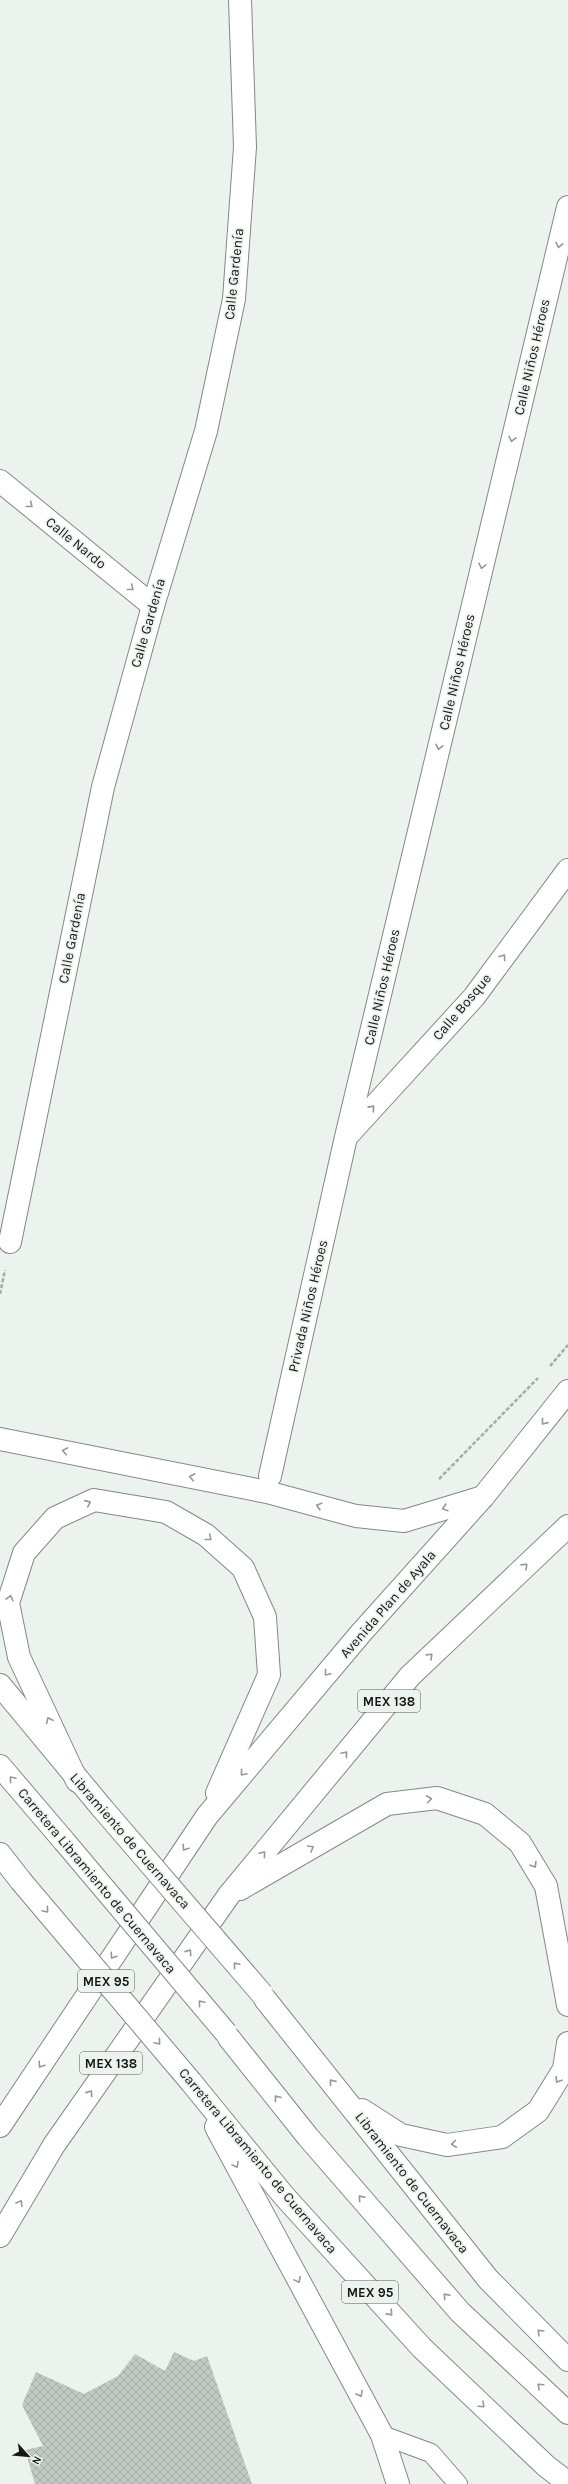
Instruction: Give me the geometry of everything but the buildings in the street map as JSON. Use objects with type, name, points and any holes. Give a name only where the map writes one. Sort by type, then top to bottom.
[{"type":"main road","name":"Calle Gardenía","points":[[10,1242],[103,787],[153,606],[206,431],[234,299],[245,147],[240,0]]},
{"type":"main road","name":"Calle Niños Héroes","points":[[346,1137],[568,207]]},
{"type":"main road","name":"Calle Nardo","points":[[0,481],[153,606]]},
{"type":"main road","name":"Calle Bosque","points":[[346,1137],[474,997],[568,870]]},
{"type":"main road","name":"Privada Niños Héroes","points":[[270,1476],[346,1137]]},
{"type":"main road","name":"Avenida Plan de Ayala","points":[[207,1816],[361,1633],[483,1497],[568,1391]]},
{"type":"main road","points":[[0,1439],[267,1492],[356,1516],[404,1521],[483,1497]]},
{"type":"main road","points":[[0,2126],[207,1816],[269,1675],[265,1618],[243,1568],[206,1535],[166,1512],[94,1500],[55,1518],[24,1553],[8,1603],[20,1657],[77,1781]]},
{"type":"main road","name":"MEX 138","points":[[0,2236],[54,2145],[229,1895],[410,1676],[568,1526]]},
{"type":"main road","name":"Libramiento de Cuernavaca","points":[[0,1685],[77,1781],[102,1808],[264,1997],[349,2102],[488,2279],[568,2360]]},
{"type":"main road","name":"Carretera Libramiento de Cuernavaca","points":[[0,1766],[228,2035],[308,2138],[460,2312],[568,2413]]},
{"type":"main road","points":[[229,1895],[387,1804],[437,1798],[485,1814],[520,1843],[546,1886],[568,2005]]},
{"type":"main road","name":"Carretera Libramiento de Cuernavaca","points":[[0,1854],[191,2082],[284,2196],[422,2348],[546,2466],[568,2484]]},
{"type":"main road","points":[[349,2102],[401,2135],[447,2145],[502,2137],[538,2111],[564,2069],[568,2043]]},
{"type":"main road","points":[[191,2082],[382,2435],[398,2484]]},
{"type":"lane","points":[[382,2435],[431,2453],[458,2484]]}]
